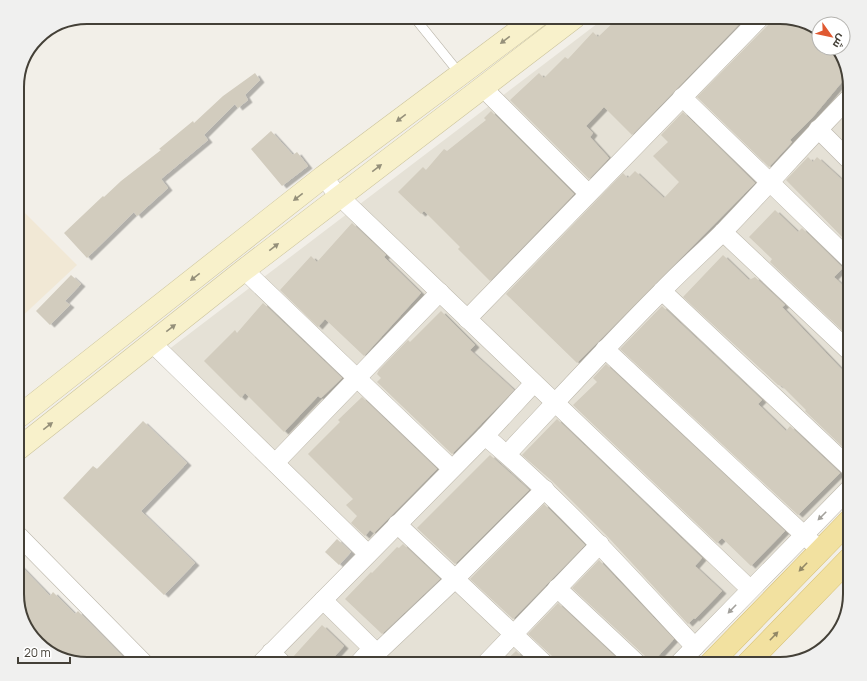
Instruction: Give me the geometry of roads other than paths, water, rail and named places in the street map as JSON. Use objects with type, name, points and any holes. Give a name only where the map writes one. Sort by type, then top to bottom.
[{"type":"main road","points":[[24,412],[323,177],[527,24]]},
{"type":"main road","points":[[24,444],[244,270],[483,88],[557,24]]},
{"type":"main road","points":[[717,657],[843,527]]},
{"type":"main road","points":[[754,657],[843,565]]},
{"type":"street","points":[[467,319],[754,24]]},
{"type":"street","points":[[483,88],[588,193]]},
{"type":"street","points":[[682,97],[843,253]]},
{"type":"street","points":[[507,454],[605,349],[723,232],[771,182],[818,129],[843,104]]},
{"type":"street","points":[[818,129],[843,154]]},
{"type":"street","points":[[323,177],[340,196],[467,319],[750,589]]},
{"type":"street","points":[[723,232],[843,345]]},
{"type":"street","points":[[244,270],[451,468]]},
{"type":"street","points":[[662,291],[843,461]]},
{"type":"street","points":[[275,464],[440,292]]},
{"type":"street","points":[[152,343],[368,554]]},
{"type":"street","points":[[605,349],[820,550]]},
{"type":"street","points":[[274,657],[323,600],[451,468],[485,436],[534,383]]},
{"type":"street","points":[[485,436],[545,489],[600,544],[695,647]]},
{"type":"street","points":[[379,657],[545,489]]},
{"type":"street","points":[[685,657],[843,495]]},
{"type":"street","points":[[397,524],[454,580],[538,657]]},
{"type":"street","points":[[24,541],[138,657]]},
{"type":"street","points":[[492,657],[600,544]]},
{"type":"street","points":[[557,588],[631,657]]},
{"type":"street","points":[[323,600],[375,657]]},
{"type":"lane","points":[[420,24],[460,74]]}]
